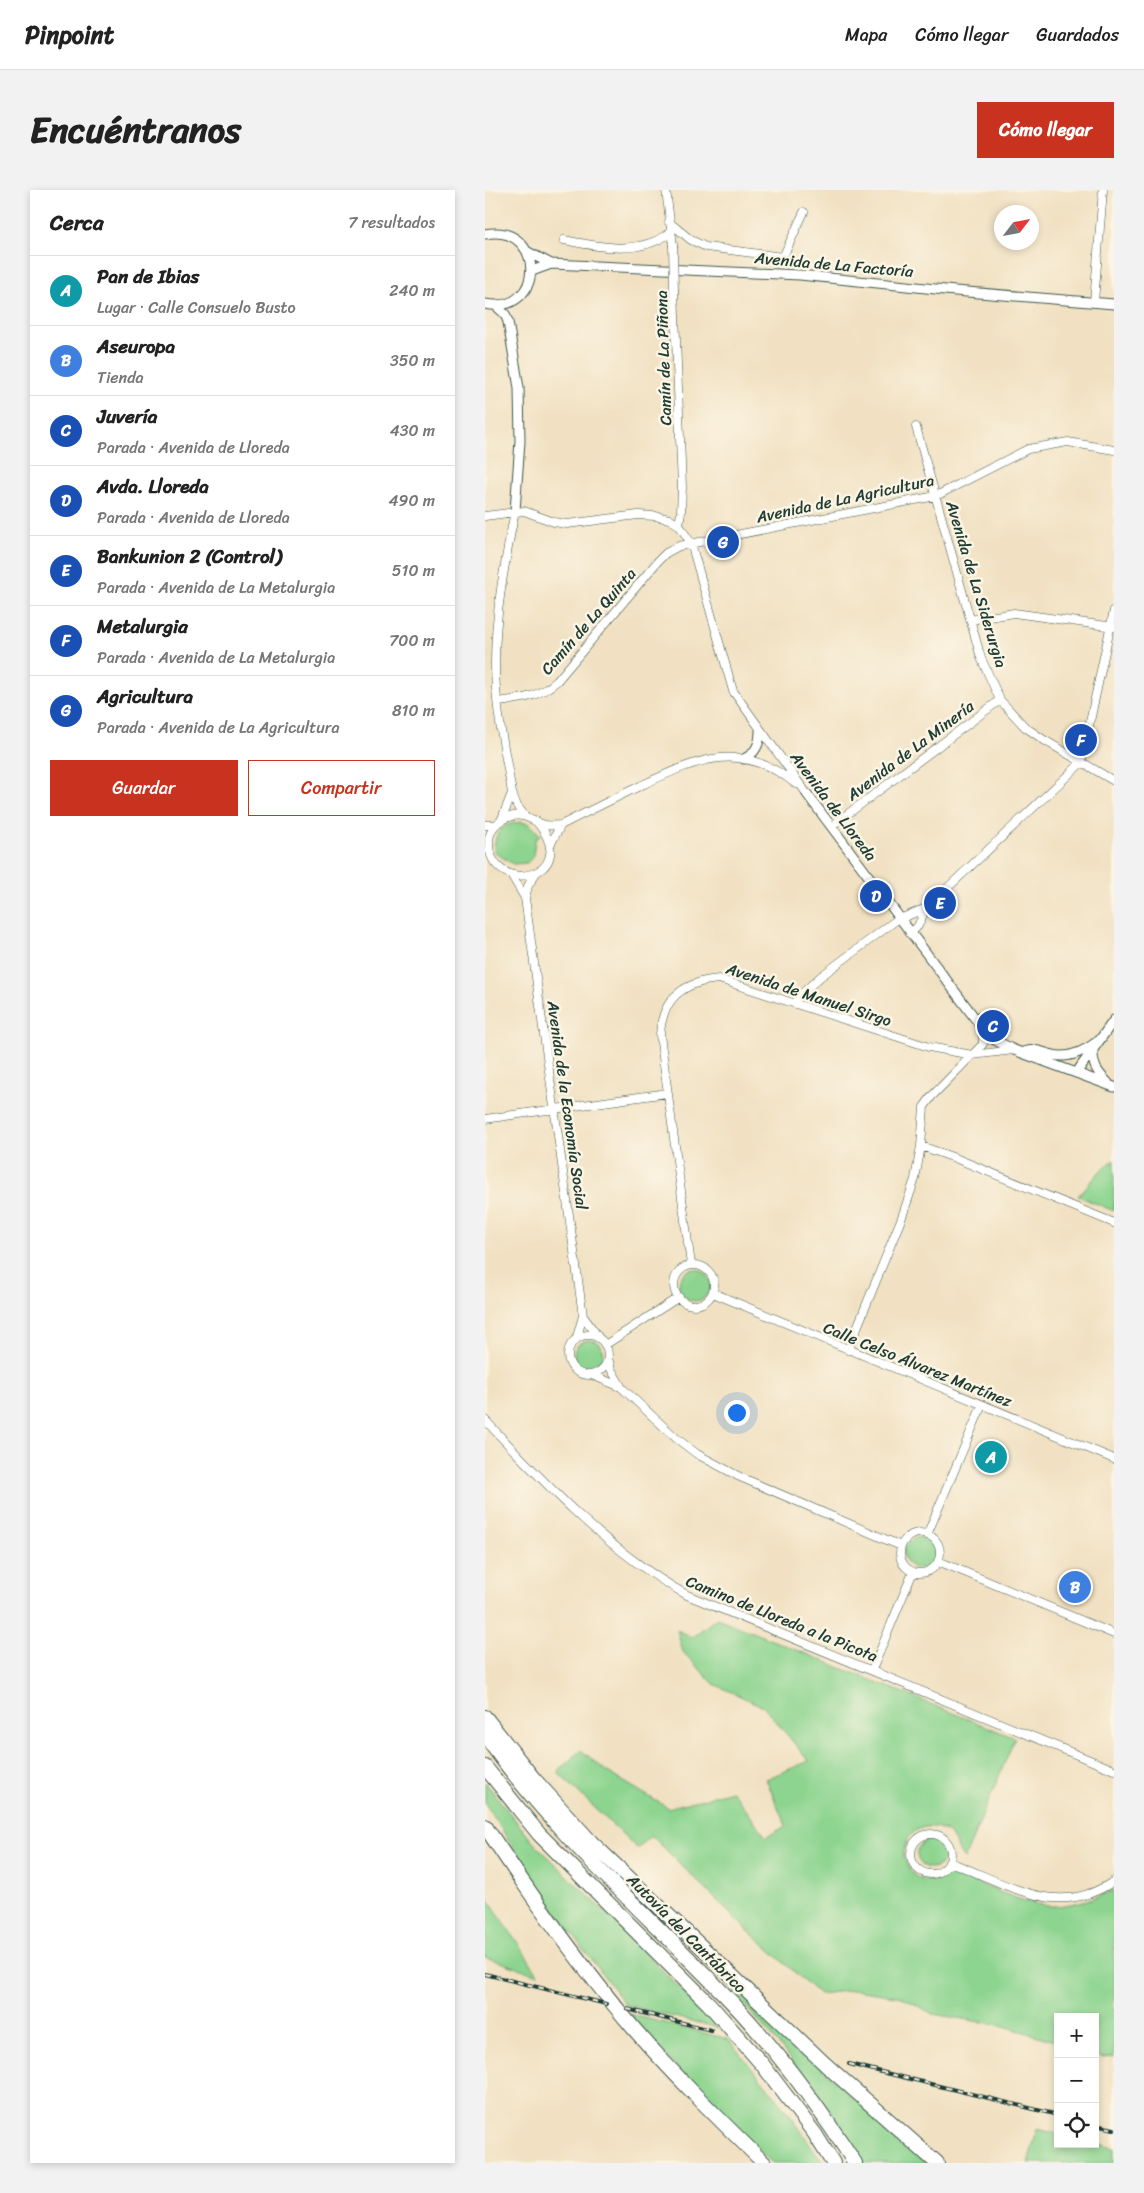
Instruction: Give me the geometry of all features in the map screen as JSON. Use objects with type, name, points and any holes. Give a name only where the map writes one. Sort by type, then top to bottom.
[{"type":"highway","points":[[485,1717],[533,1778],[591,1842],[895,2128],[937,2163]]},
{"type":"highway","name":"Autovía del Cantábrico","points":[[485,1735],[558,1827],[725,1994],[793,2074],[855,2163]]},
{"type":"highway","points":[[485,1768],[539,1834],[709,2004],[790,2101],[833,2163]]},
{"type":"highway","points":[[485,1826],[574,1955],[629,2023],[717,2117],[765,2163]]},
{"type":"highway","points":[[895,2128],[949,2163]]},
{"type":"street","name":"Camín de La Piñona","points":[[666,190],[673,245],[682,487],[679,525]]},
{"type":"street","points":[[1094,302],[1103,190]]},
{"type":"street","points":[[669,222],[686,237],[706,247],[783,257],[805,212]]},
{"type":"street","points":[[564,240],[606,248],[648,245],[659,241],[671,232]]},
{"type":"street","name":"Avenida de La Factoría","points":[[485,234],[503,234],[513,237],[527,252],[551,264]]},
{"type":"street","points":[[508,322],[514,301],[527,288],[532,270],[527,252]]},
{"type":"street","name":"Avenida de La Factoría","points":[[532,270],[551,264],[800,275],[1114,304]]},
{"type":"street","points":[[485,304],[496,306],[514,301]]},
{"type":"street","points":[[496,306],[505,314],[508,322],[519,388],[520,441],[515,512],[499,594],[495,630],[495,666],[498,702],[512,794],[517,806],[525,816]]},
{"type":"street","name":"Avenida de La Siderurgia","points":[[916,426],[981,658],[1000,700],[1025,727],[1081,763],[1114,781]]},
{"type":"street","name":"Avenida de La Agricultura","points":[[691,543],[936,496],[1028,448],[1068,442],[1114,450]]},
{"type":"street","points":[[485,516],[524,511],[554,522],[567,524],[638,514],[669,519],[679,525]]},
{"type":"street","name":"Avenida de Lloreda","points":[[679,525],[691,543],[728,680],[739,702],[983,1030],[995,1040],[1019,1051]]},
{"type":"street","name":"Camín de La Quinta","points":[[498,702],[526,699],[547,689],[557,681],[658,561],[673,548],[691,543]]},
{"type":"street","points":[[795,1003],[798,997],[819,977],[899,918],[926,908],[1081,763],[1112,627],[1114,610]]},
{"type":"street","points":[[971,620],[1014,613],[1112,627]]},
{"type":"street","name":"Avenida de La Minería","points":[[837,822],[1000,700]]},
{"type":"street","points":[[744,759],[751,756],[758,747],[760,731]]},
{"type":"street","points":[[485,825],[498,823],[515,815],[525,816],[547,825],[561,825],[695,762],[727,757],[744,759],[772,768],[807,794]]},
{"type":"street","points":[[512,794],[498,823],[490,833],[486,848],[492,867],[512,876],[530,874],[540,868]]},
{"type":"street","points":[[536,821],[546,832],[549,848]]},
{"type":"street","points":[[525,898],[528,886],[546,859],[549,848],[561,825]]},
{"type":"street","name":"Avenida de la Economía Social","points":[[512,876],[525,898],[583,1316],[591,1330],[603,1342]]},
{"type":"street","points":[[910,934],[918,926],[926,908]]},
{"type":"street","name":"Avenida de Manuel Sirgo","points":[[691,1265],[660,1035],[667,1006],[680,991],[698,982],[719,979],[929,1047],[972,1056],[1019,1051],[1113,1087]]},
{"type":"street","points":[[1077,1072],[1114,1020]]},
{"type":"street","points":[[848,1350],[902,1217],[915,1179],[921,1146],[924,1107],[932,1096],[983,1044],[983,1030]]},
{"type":"street","points":[[1019,1051],[1036,1049],[1053,1055],[1071,1056],[1095,1046]]},
{"type":"street","points":[[1095,1046],[1093,1058],[1097,1072],[1113,1087]]},
{"type":"street","points":[[485,1119],[667,1093]]},
{"type":"street","points":[[921,1146],[1114,1223]]},
{"type":"street","points":[[691,1265],[703,1267],[714,1281],[713,1293],[709,1299],[697,1305],[690,1304],[679,1297],[674,1286],[675,1280],[681,1270],[691,1265]]},
{"type":"street","name":"Calle Celso Álvarez Martínez","points":[[713,1293],[1114,1460]]},
{"type":"street","points":[[622,1388],[591,1375],[577,1372],[569,1361],[570,1348],[576,1340],[585,1336],[603,1342],[679,1297]]},
{"type":"street","name":"Avenida de la Economía Social","points":[[576,1340],[583,1316]]},
{"type":"street","points":[[603,1342],[611,1369],[622,1388],[676,1438],[717,1466],[901,1546]]},
{"type":"street","points":[[591,1375],[602,1370],[608,1358]]},
{"type":"street","points":[[927,1535],[982,1405]]},
{"type":"street","name":"Camino de Lloreda a la Picota","points":[[485,1420],[528,1466],[608,1541],[667,1584],[687,1595],[1114,1770]]},
{"type":"street","points":[[921,1533],[927,1535],[937,1543],[938,1562],[930,1570],[919,1573],[913,1572],[903,1564],[901,1546],[909,1536],[921,1533]]},
{"type":"street","points":[[938,1562],[1114,1634]]},
{"type":"street","points":[[872,1670],[913,1572]]},
{"type":"street","points":[[925,1835],[938,1836],[943,1839],[950,1850],[949,1862],[945,1868],[934,1874],[921,1872],[912,1861],[912,1848],[915,1842],[925,1835]]},
{"type":"street","points":[[949,1862],[1034,1896],[1055,1900],[1091,1894],[1114,1881]]},
{"type":"green space","points":[[522,822],[530,824],[540,835],[535,840],[533,857],[527,863],[513,864],[494,852],[497,834],[508,825]]},
{"type":"green space","points":[[1114,1160],[1114,1211],[1078,1196],[1102,1169]]},
{"type":"green space","points":[[695,1269],[701,1270],[706,1274],[710,1279],[710,1291],[706,1296],[701,1300],[695,1301],[689,1300],[684,1296],[680,1291],[679,1285],[680,1279],[684,1274],[689,1270]]},
{"type":"green space","points":[[589,1340],[600,1344],[604,1355],[600,1366],[589,1370],[578,1366],[574,1355],[578,1344]]},
{"type":"green space","points":[[920,1537],[931,1542],[936,1553],[931,1564],[920,1569],[909,1564],[904,1553],[909,1542]]},
{"type":"green space","points":[[717,1618],[1015,1738],[964,1859],[947,1832],[932,1827],[916,1830],[910,1836],[903,1856],[912,1872],[922,1880],[927,1881],[941,1878],[950,1872],[1018,1899],[1043,1905],[1054,1906],[1077,1903],[1114,1890],[1114,2057],[1099,2056],[1099,2013],[1054,2013],[1054,2041],[1004,2026],[933,2014],[902,1997],[855,1990],[819,1994],[743,1926],[651,1835],[638,1849],[557,1772],[581,1750],[606,1771],[668,1808],[732,1791],[766,1837],[786,1826],[766,1779],[809,1761],[764,1707],[714,1684],[683,1652],[677,1630],[692,1637]]},
{"type":"green space","points":[[485,1782],[532,1841],[719,2028],[626,2005],[547,1901],[485,1803]]},
{"type":"green space","points":[[931,1840],[941,1844],[945,1854],[941,1864],[931,1868],[921,1864],[917,1854],[921,1844]]},
{"type":"green space","points":[[485,1894],[539,1975],[485,1957]]},
{"type":"green space","points":[[726,1981],[743,1992],[846,2091],[926,2163],[863,2163],[807,2081]]},
{"type":"green space","points":[[629,2014],[728,2039],[791,2116],[823,2163],[772,2163],[688,2080]]},
{"type":"green space","points":[[1037,2129],[1054,2133],[1054,2148],[1099,2148],[1099,2145],[1114,2148],[1114,2163],[1028,2163]]},
{"type":"railway","points":[[485,1974],[606,2004]]},
{"type":"railway","points":[[627,2009],[711,2030]]},
{"type":"railway","points":[[849,2064],[1054,2114]]},
{"type":"railway","points":[[1099,2126],[1114,2129]]},
{"type":"place","name":"Agricultura","points":[[723,542]]},
{"type":"place","name":"Metalurgia","points":[[1081,740]]},
{"type":"place","name":"Avda. Lloreda","points":[[876,896]]},
{"type":"place","name":"Bankunion 2 (Control)","points":[[940,903]]},
{"type":"place","name":"Juvería","points":[[993,1026]]},
{"type":"place","name":"Pan de Ibias","points":[[991,1457]]},
{"type":"place","name":"Aseuropa","points":[[1075,1587]]}]
